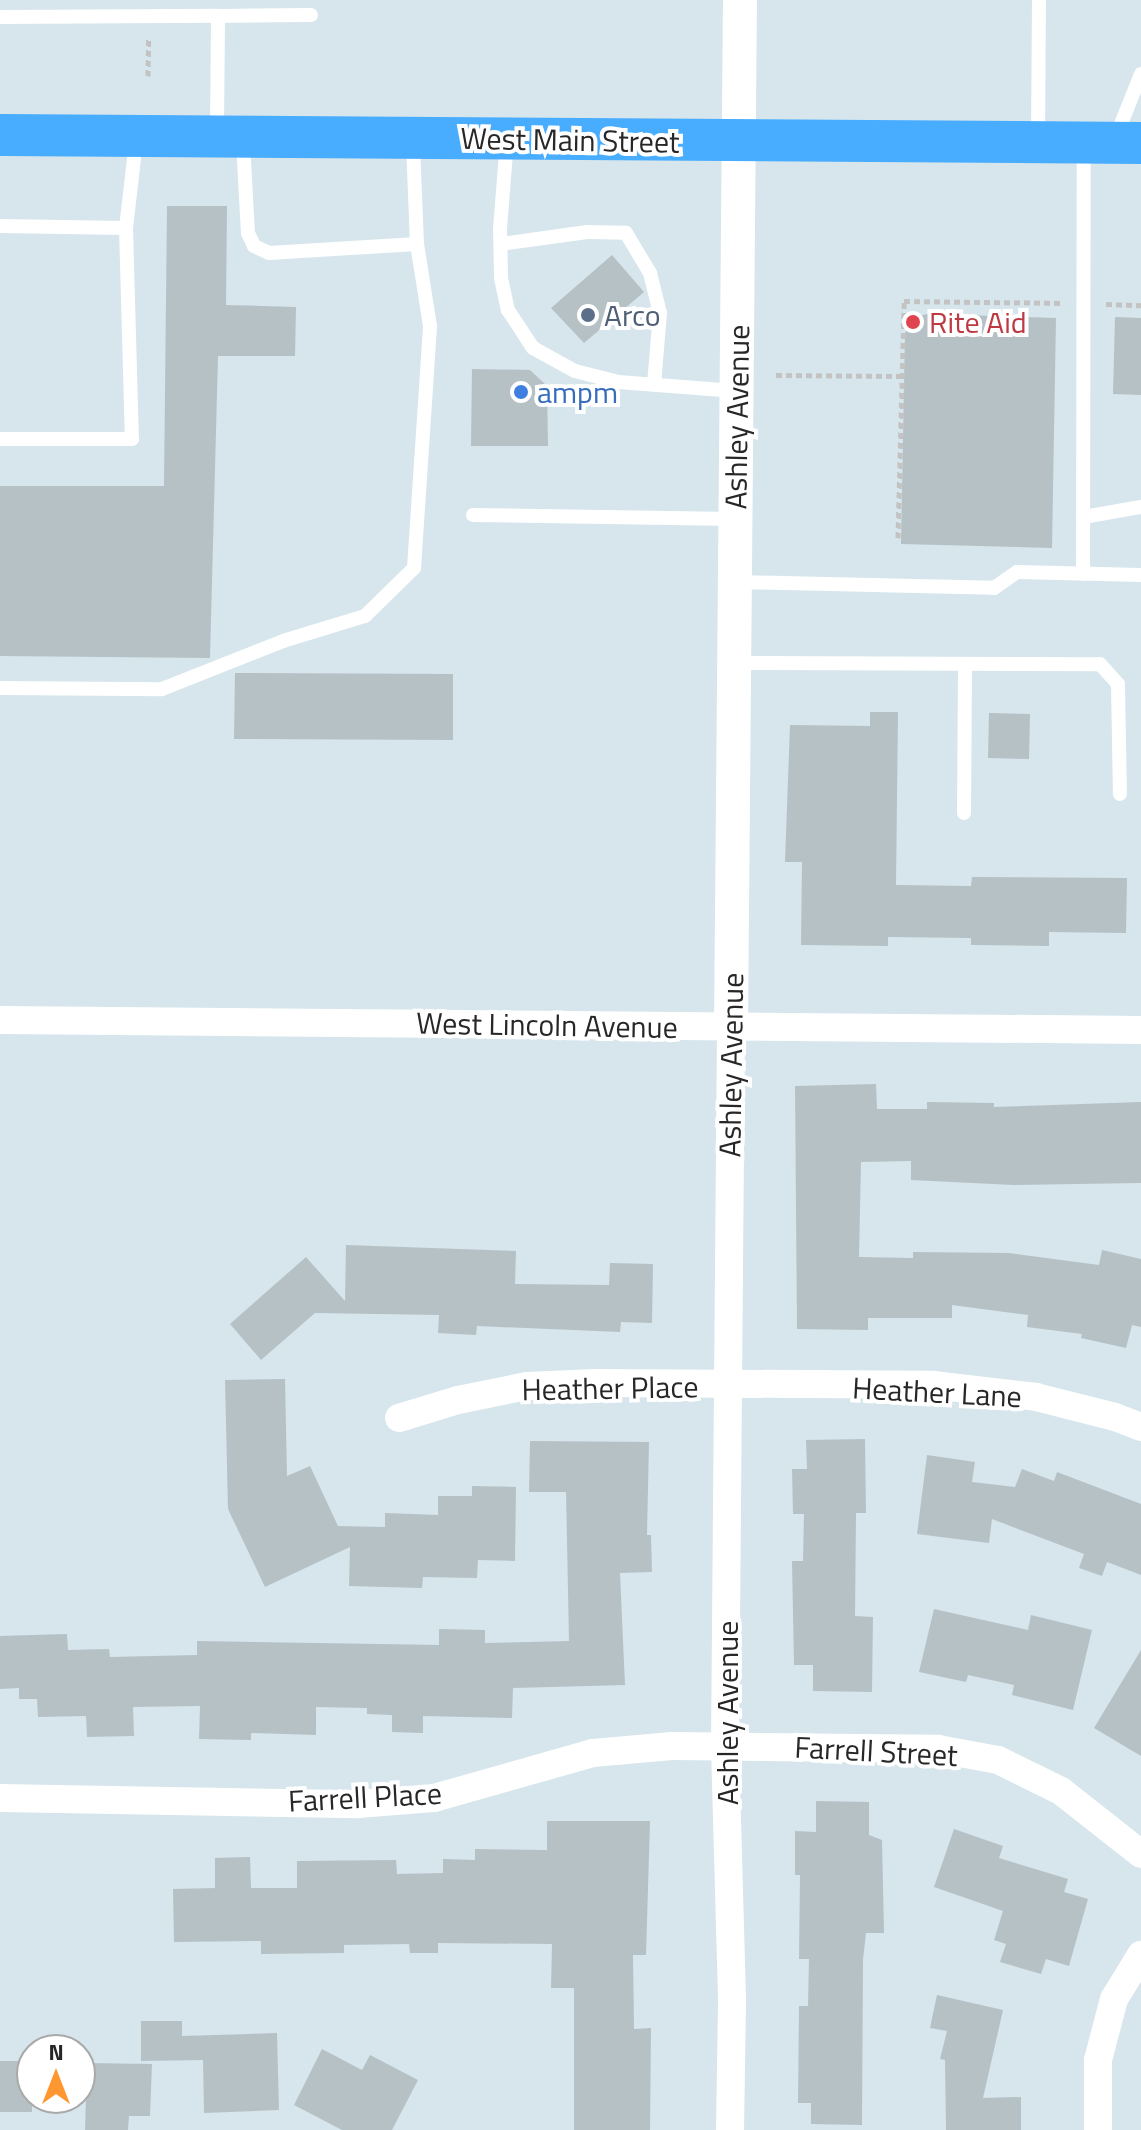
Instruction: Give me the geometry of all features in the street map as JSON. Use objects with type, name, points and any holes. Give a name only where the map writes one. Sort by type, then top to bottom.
[{"type":"main road","name":"West Main Street","points":[[0,135],[1113,143]]},
{"type":"street","name":"Ashley Avenue","points":[[730,2130],[732,1998],[725,1746],[740,0]]},
{"type":"street","name":"West Lincoln Avenue","points":[[0,1020],[1141,1030]]},
{"type":"street","name":"Heather Place","points":[[399,1418],[458,1400],[527,1386],[595,1383],[728,1386]]},
{"type":"street","name":"Heather Lane","points":[[728,1386],[933,1385],[1036,1397],[1115,1417],[1141,1427]]},
{"type":"street","name":"Farrell Place","points":[[0,1798],[358,1804],[434,1798],[593,1753],[672,1746],[725,1746]]},
{"type":"street","name":"Farrell Street","points":[[725,1746],[938,1749],[998,1760],[1061,1791],[1141,1854]]},
{"type":"street","points":[[1098,2130],[1098,2060],[1114,1999],[1141,1955]]},
{"type":"lane","points":[[1038,144],[1039,0]]},
{"type":"lane","points":[[0,17],[311,15]]},
{"type":"lane","points":[[218,16],[230,138],[248,233],[254,246],[269,253],[417,244]]},
{"type":"lane","points":[[1083,574],[1085,304],[1113,143],[1141,74]]},
{"type":"lane","points":[[0,439],[132,439],[126,228],[137,136]]},
{"type":"lane","points":[[0,688],[162,689],[283,641],[365,616],[414,568],[430,326],[417,244],[412,139]]},
{"type":"lane","points":[[507,140],[501,278],[508,310],[533,348],[575,371],[618,382],[737,391]]},
{"type":"lane","points":[[0,226],[126,228]]},
{"type":"lane","points":[[501,244],[587,232],[626,233],[650,273],[660,313],[654,385]]},
{"type":"lane","points":[[1083,517],[1141,507]]},
{"type":"lane","points":[[473,515],[736,519]]},
{"type":"lane","points":[[735,582],[994,588],[1017,572],[1141,575]]},
{"type":"lane","points":[[735,663],[1100,664],[1118,684],[1120,794]]},
{"type":"lane","points":[[964,813],[965,664]]},
{"type":"path","points":[[898,538],[904,301],[1141,305]]},
{"type":"path","points":[[776,375],[902,376]]},
{"type":"building","points":[[167,206],[227,206],[226,305],[296,307],[295,356],[218,356],[210,658],[0,656],[0,486],[164,486]]},
{"type":"building","points":[[612,255],[644,292],[584,343],[551,308]]},
{"type":"building","points":[[927,314],[1056,318],[1052,548],[901,544],[905,333],[916,317]]},
{"type":"building","points":[[1115,317],[1141,318],[1141,395],[1113,394]]},
{"type":"building","points":[[472,369],[530,370],[547,386],[548,446],[471,446]]},
{"type":"building","points":[[235,673],[453,674],[453,740],[234,739]]},
{"type":"building","points":[[870,712],[898,712],[896,885],[971,886],[972,877],[1127,878],[1126,933],[1049,932],[1049,946],[971,945],[971,938],[888,937],[888,946],[801,945],[802,862],[785,862],[790,725],[870,726]]},
{"type":"building","points":[[989,713],[1030,714],[1029,759],[988,758]]},
{"type":"building","points":[[876,1084],[877,1109],[927,1109],[927,1102],[994,1103],[994,1107],[1141,1102],[1141,1183],[1013,1185],[911,1180],[911,1161],[861,1162],[859,1257],[913,1258],[913,1252],[1009,1253],[1099,1265],[1102,1250],[1141,1259],[1141,1327],[1132,1325],[1126,1348],[1081,1338],[1082,1334],[1027,1327],[1028,1315],[952,1305],[952,1318],[868,1318],[868,1330],[797,1329],[795,1086]]},
{"type":"building","points":[[346,1245],[516,1251],[515,1284],[609,1285],[610,1263],[653,1264],[652,1323],[621,1322],[620,1332],[477,1326],[476,1335],[438,1333],[439,1315],[315,1313],[261,1360],[230,1324],[306,1257],[345,1301]]},
{"type":"building","points":[[285,1379],[287,1476],[310,1466],[338,1526],[385,1527],[385,1513],[438,1515],[438,1496],[472,1496],[472,1486],[516,1487],[515,1561],[478,1560],[477,1578],[423,1577],[422,1588],[349,1586],[350,1547],[265,1587],[228,1509],[225,1380]]},
{"type":"building","points":[[865,1439],[866,1513],[856,1513],[855,1616],[873,1617],[872,1692],[813,1691],[813,1665],[794,1665],[792,1561],[803,1561],[804,1514],[793,1514],[792,1469],[807,1469],[806,1440]]},
{"type":"building","points":[[530,1441],[649,1442],[647,1535],[651,1535],[652,1572],[620,1573],[625,1685],[513,1688],[512,1718],[423,1716],[423,1733],[392,1732],[392,1715],[367,1714],[367,1708],[316,1707],[316,1735],[251,1733],[251,1740],[199,1739],[200,1706],[133,1707],[134,1736],[87,1737],[86,1716],[38,1717],[37,1699],[19,1699],[19,1688],[0,1689],[0,1636],[67,1634],[68,1650],[109,1649],[110,1657],[197,1655],[197,1641],[439,1645],[439,1629],[485,1630],[485,1643],[569,1641],[566,1492],[529,1492]]},
{"type":"building","points":[[927,1455],[975,1462],[972,1482],[1015,1487],[1022,1469],[1054,1481],[1057,1472],[1141,1504],[1141,1575],[1107,1562],[1102,1576],[1079,1568],[1084,1554],[992,1519],[989,1543],[917,1534]]},
{"type":"building","points":[[934,1609],[1028,1630],[1031,1615],[1092,1630],[1073,1710],[1012,1695],[1014,1685],[968,1675],[966,1682],[919,1672]]},
{"type":"building","points":[[1141,1650],[1141,1756],[1094,1728]]},
{"type":"building","points":[[816,1801],[869,1802],[869,1835],[882,1840],[884,1933],[866,1933],[863,1960],[862,2125],[811,2124],[811,2103],[798,2103],[799,2006],[808,2006],[809,1959],[799,1959],[800,1875],[795,1875],[795,1831],[816,1832]]},
{"type":"building","points":[[547,1821],[650,1821],[646,1955],[633,1955],[634,2029],[651,2028],[650,2130],[574,2130],[574,1988],[551,1988],[552,1944],[438,1943],[438,1953],[410,1953],[409,1944],[344,1945],[344,1953],[261,1954],[261,1941],[174,1942],[173,1889],[215,1888],[215,1858],[250,1857],[251,1888],[297,1888],[297,1861],[396,1860],[397,1874],[443,1873],[443,1859],[475,1860],[475,1849],[547,1850]]},
{"type":"building","points":[[954,1829],[1003,1846],[999,1858],[1068,1879],[1064,1892],[1088,1899],[1069,1966],[1046,1959],[1041,1974],[1000,1962],[1006,1944],[994,1940],[1003,1911],[934,1887]]},
{"type":"building","points":[[937,1995],[1003,2010],[983,2098],[1021,2097],[1021,2130],[946,2130],[945,2060],[940,2059],[947,2031],[930,2028]]},
{"type":"building","points":[[141,2021],[182,2021],[182,2036],[277,2033],[279,2110],[204,2113],[203,2060],[141,2061]]},
{"type":"building","points":[[322,2049],[362,2070],[370,2055],[418,2080],[392,2130],[342,2130],[294,2105]]},
{"type":"building","points":[[0,2061],[16,2061],[16,2112],[0,2112]]},
{"type":"building","points":[[96,2063],[152,2064],[150,2116],[129,2116],[128,2130],[85,2130],[85,2114],[96,2114]]},
{"type":"place","name":"Arco","points":[[588,315]]},
{"type":"place","name":"Rite Aid","points":[[913,322]]},
{"type":"place","name":"ampm","points":[[521,392]]}]
